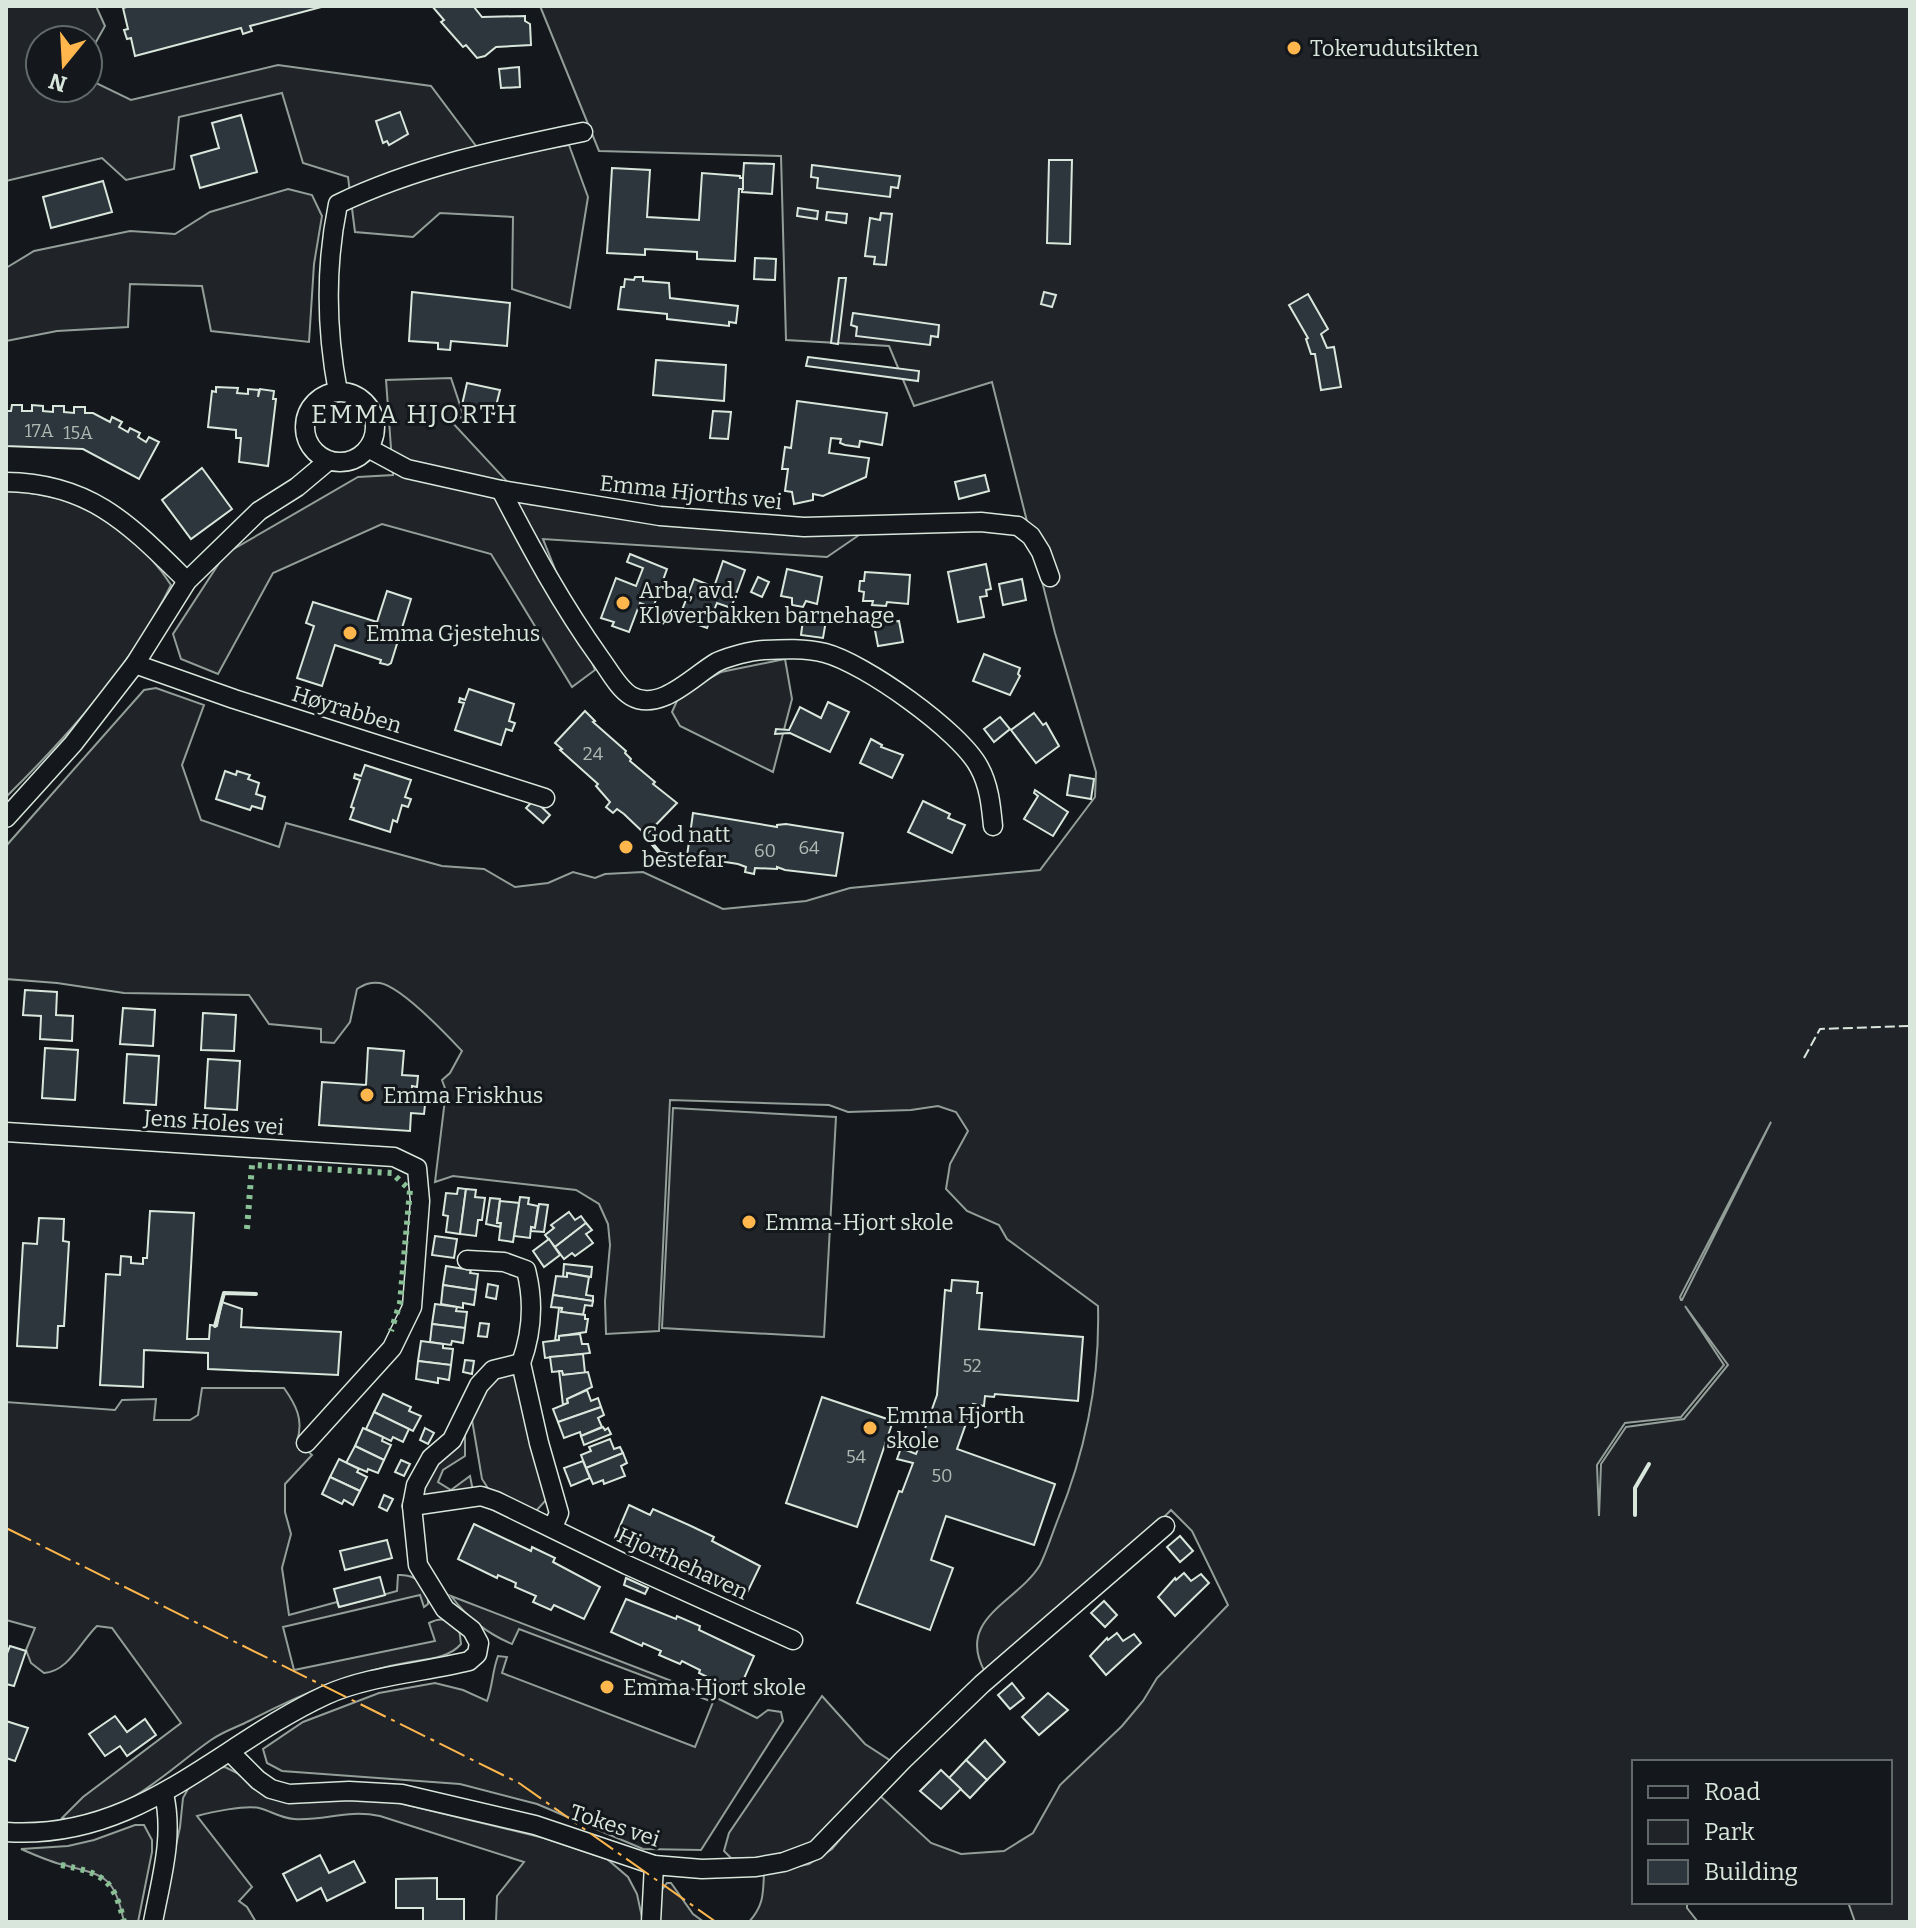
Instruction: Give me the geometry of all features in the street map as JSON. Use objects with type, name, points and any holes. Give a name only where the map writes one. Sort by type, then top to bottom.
[{"type":"street","points":[[338,392],[327,292],[338,204],[367,190],[482,153],[583,132]]},
{"type":"street","points":[[6,818],[73,744],[135,664],[187,581],[259,511],[297,487],[328,461],[352,460],[368,448],[374,435],[373,414],[367,405],[352,395],[338,392],[316,401],[308,411],[305,434],[309,446],[328,461]]},
{"type":"street","name":"Emma Hjorths vei","points":[[368,448],[407,469],[501,490],[660,516],[804,527],[981,522],[1018,526],[1031,536],[1050,577]]},
{"type":"street","points":[[6,482],[57,488],[89,498],[140,535],[187,581]]},
{"type":"street","points":[[501,490],[536,558],[576,625],[619,685],[632,696],[648,700],[667,695],[720,661],[759,650],[795,649],[823,653],[851,662],[965,744],[989,790],[993,826]]},
{"type":"street","name":"Høyrabben","points":[[135,664],[545,798]]},
{"type":"street","name":"Jens Holes vei","points":[[6,1132],[394,1157],[417,1168],[420,1201],[412,1307],[392,1348],[306,1443]]},
{"type":"street","points":[[467,1260],[504,1262],[526,1270],[532,1294],[528,1345],[521,1363],[559,1513],[553,1527]]},
{"type":"street","points":[[6,1832],[37,1834],[95,1823],[164,1794],[279,1718],[331,1692],[469,1661],[477,1654],[479,1643],[472,1630],[445,1609],[418,1565],[412,1506],[416,1485],[431,1458],[452,1440],[479,1385],[493,1370],[521,1363]]},
{"type":"street","name":"Hjorthehaven","points":[[412,1506],[481,1496],[793,1640]]},
{"type":"street","name":"Tokes vei","points":[[230,1752],[258,1780],[271,1789],[289,1794],[349,1791],[402,1794],[535,1825],[654,1865],[702,1869],[756,1867],[784,1862],[816,1850],[982,1684],[1165,1526]]},
{"type":"street","points":[[153,1922],[168,1845],[169,1817],[164,1794]]},
{"type":"street","points":[[651,1922],[654,1865]]},
{"type":"green space","points":[[6,6],[96,6],[105,26],[104,28],[104,24],[24,24],[24,104],[104,104],[104,87],[131,100],[278,65],[431,86],[485,158],[569,145],[588,197],[570,308],[512,289],[513,217],[440,213],[413,237],[355,232],[348,177],[303,163],[282,93],[179,117],[174,169],[126,180],[102,158],[6,181]]},
{"type":"green space","points":[[540,6],[1910,6],[1910,1922],[1855,1922],[1849,1904],[1892,1904],[1892,1760],[1632,1760],[1632,1904],[1687,1904],[1698,1922],[749,1922],[760,1905],[764,1873],[809,1864],[832,1849],[878,1794],[931,1843],[961,1854],[1004,1851],[1033,1833],[1060,1785],[1122,1726],[1157,1678],[1228,1605],[1192,1531],[1171,1510],[1141,1541],[985,1672],[978,1653],[978,1638],[983,1624],[1040,1565],[1068,1493],[1094,1388],[1098,1306],[1007,1239],[999,1225],[967,1211],[946,1189],[950,1164],[968,1131],[956,1112],[938,1106],[848,1112],[829,1105],[670,1100],[659,1331],[606,1334],[605,1301],[610,1245],[608,1224],[599,1204],[576,1190],[453,1176],[435,1182],[446,1091],[442,1080],[450,1073],[462,1051],[423,1012],[389,986],[373,983],[357,989],[350,1022],[334,1043],[321,1042],[321,1029],[269,1024],[249,995],[124,993],[6,979],[6,846],[144,690],[156,688],[204,705],[182,765],[201,820],[279,847],[286,823],[442,866],[484,869],[515,887],[548,883],[573,872],[595,878],[605,874],[643,872],[723,909],[806,901],[850,888],[1040,870],[1095,797],[1096,772],[1055,633],[992,382],[914,406],[889,346],[786,340],[781,156],[599,151]],"holes":[[[1771,1122],[1682,1300],[1680,1297]],[[1685,1306],[1728,1365],[1684,1419],[1626,1427],[1601,1464],[1599,1516],[1597,1465],[1625,1423],[1681,1417],[1724,1365]]]},
{"type":"green space","points":[[288,189],[312,195],[322,216],[314,264],[309,342],[211,331],[202,286],[130,284],[128,327],[57,331],[6,341],[6,268],[34,251],[130,231],[175,234],[210,212]]},
{"type":"green space","points":[[451,378],[464,417],[449,419],[528,504],[757,527],[865,531],[827,557],[543,539],[595,670],[572,687],[491,554],[382,524],[273,573],[218,674],[181,659],[173,634],[225,554],[358,477],[393,475],[386,380]]},
{"type":"green space","points":[[6,491],[56,498],[79,506],[110,523],[150,558],[171,585],[137,643],[98,698],[6,797]]},
{"type":"green space","points":[[785,659],[792,699],[773,772],[680,726],[672,712],[680,694],[721,672]]},
{"type":"green space","name":"Emma-Hjort skole","points":[[673,1108],[836,1117],[824,1337],[662,1328]]},
{"type":"green space","points":[[504,1374],[519,1376],[547,1499],[535,1512],[491,1493],[482,1479],[471,1414],[488,1382]]},
{"type":"green space","points":[[202,1388],[284,1388],[295,1407],[300,1426],[297,1441],[312,1455],[285,1484],[285,1512],[291,1534],[282,1568],[289,1615],[337,1602],[339,1607],[397,1591],[398,1575],[416,1579],[424,1586],[428,1597],[428,1604],[424,1607],[420,1595],[283,1627],[294,1670],[435,1641],[429,1623],[441,1619],[459,1628],[461,1644],[444,1655],[389,1666],[308,1693],[215,1737],[125,1802],[84,1817],[62,1818],[83,1797],[181,1723],[112,1628],[97,1626],[67,1662],[44,1673],[31,1663],[26,1650],[35,1628],[6,1620],[6,1402],[115,1410],[122,1400],[156,1399],[154,1420],[190,1420],[198,1415]]},
{"type":"green space","points":[[465,1428],[465,1456],[443,1470],[438,1482],[451,1490],[470,1476],[473,1491],[418,1499],[434,1461]]},
{"type":"green space","points":[[451,1596],[721,1700],[757,1718],[768,1710],[781,1712],[783,1721],[701,1850],[643,1849],[537,1804],[460,1784],[282,1771],[267,1763],[263,1749],[303,1722],[379,1693],[435,1683],[463,1690],[487,1701],[498,1656],[507,1657],[502,1673],[695,1747],[713,1702],[519,1629],[512,1644],[478,1624]]},
{"type":"green space","points":[[822,1696],[865,1744],[891,1761],[810,1844],[782,1855],[731,1858],[724,1851],[729,1833]]},
{"type":"green space","points":[[225,1767],[262,1792],[315,1799],[382,1799],[544,1838],[607,1859],[628,1877],[637,1894],[643,1922],[496,1922],[497,1896],[524,1862],[380,1816],[357,1814],[294,1819],[253,1807],[197,1816],[252,1887],[239,1901],[247,1907],[256,1922],[159,1922],[180,1827],[183,1798],[189,1787],[217,1768]]},
{"type":"green space","points":[[144,1825],[152,1840],[138,1922],[124,1922],[116,1895],[106,1880],[21,1849],[68,1846]]},
{"type":"green space","points":[[667,1883],[671,1883],[693,1914],[704,1922],[655,1922],[658,1895]]},
{"type":"building","points":[[325,6],[250,26],[252,31],[243,34],[241,28],[135,56],[131,38],[127,39],[124,30],[128,29],[123,8]]},
{"type":"building","points":[[432,6],[474,7],[482,17],[525,16],[525,21],[530,24],[531,45],[496,47],[477,58],[441,22],[444,20]]},
{"type":"building","points":[[519,67],[520,87],[501,88],[499,69]]},
{"type":"building","points":[[400,112],[408,134],[389,145],[387,141],[383,143],[376,121]]},
{"type":"building","points":[[241,115],[257,172],[200,188],[191,156],[219,148],[212,123]]},
{"type":"building","points":[[1049,160],[1072,160],[1070,244],[1047,243]]},
{"type":"building","points":[[744,163],[774,164],[772,194],[742,192]]},
{"type":"building","points":[[812,165],[900,176],[898,188],[891,187],[890,197],[817,188],[818,178],[811,177]]},
{"type":"building","points":[[612,168],[650,170],[647,217],[699,220],[702,173],[743,178],[743,189],[739,189],[735,261],[697,259],[697,252],[645,249],[645,255],[607,253]]},
{"type":"building","points":[[103,181],[112,212],[51,228],[43,197]]},
{"type":"building","points":[[798,208],[818,211],[817,219],[797,216]]},
{"type":"building","points":[[827,212],[847,214],[846,223],[826,220]]},
{"type":"building","points":[[881,213],[892,214],[886,265],[874,264],[875,257],[865,256],[870,218],[880,220]]},
{"type":"building","points":[[755,258],[776,259],[775,280],[754,279]]},
{"type":"building","points":[[635,277],[643,277],[643,281],[669,283],[670,298],[738,306],[736,323],[729,322],[729,326],[667,319],[667,314],[618,309],[625,279],[634,280]]},
{"type":"building","points":[[839,278],[846,278],[838,344],[831,343]]},
{"type":"building","points":[[412,292],[510,303],[507,346],[451,341],[450,350],[438,349],[438,343],[409,341]]},
{"type":"building","points":[[1044,292],[1056,295],[1052,307],[1041,304]]},
{"type":"building","points":[[1308,294],[1328,329],[1321,334],[1327,348],[1334,347],[1341,387],[1321,390],[1315,354],[1311,354],[1308,338],[1289,305]]},
{"type":"building","points":[[853,313],[939,325],[938,337],[931,336],[930,345],[856,336],[857,327],[851,325]]},
{"type":"building","points":[[808,357],[919,371],[918,381],[806,366]]},
{"type":"building","points":[[656,360],[726,365],[724,401],[653,395]]},
{"type":"building","points":[[467,383],[500,390],[494,414],[462,405]]},
{"type":"building","points":[[216,387],[238,388],[237,393],[248,394],[248,389],[259,390],[258,397],[260,389],[274,391],[273,399],[276,399],[268,466],[239,462],[241,438],[236,438],[236,430],[208,427],[212,391],[216,392]]},
{"type":"building","points":[[797,401],[887,413],[882,445],[860,441],[859,447],[831,438],[829,453],[869,458],[866,477],[823,496],[813,494],[813,500],[794,504],[792,492],[785,491],[788,469],[782,469],[785,447],[791,448]]},
{"type":"building","points":[[12,405],[22,405],[22,411],[32,411],[32,405],[43,406],[43,411],[53,412],[53,406],[64,406],[64,412],[74,413],[74,407],[85,407],[85,413],[93,413],[110,422],[112,417],[122,422],[119,427],[140,433],[138,437],[146,442],[149,437],[159,442],[139,479],[83,449],[6,446],[6,411],[11,411]]},
{"type":"building","points":[[713,411],[731,412],[728,439],[710,438]]},
{"type":"building","points":[[202,468],[232,509],[191,539],[162,500]]},
{"type":"building","points":[[985,475],[989,491],[959,499],[955,482]]},
{"type":"building","points":[[630,554],[667,569],[653,608],[640,603],[629,632],[601,618],[616,578],[636,586],[643,568],[627,562]]},
{"type":"building","points":[[723,561],[745,570],[731,608],[717,603],[707,628],[679,618],[694,579],[714,587]]},
{"type":"building","points":[[986,564],[991,589],[986,590],[987,596],[980,597],[984,617],[958,622],[948,572]]},
{"type":"building","points":[[787,569],[822,577],[817,604],[806,601],[803,607],[792,605],[792,598],[781,596]]},
{"type":"building","points":[[865,572],[910,575],[908,604],[887,602],[886,606],[863,601],[864,592],[859,591]]},
{"type":"building","points":[[758,577],[769,582],[762,597],[751,592]]},
{"type":"building","points":[[1022,579],[1026,600],[1003,605],[999,584]]},
{"type":"building","points":[[387,591],[411,599],[391,663],[380,663],[381,660],[335,645],[322,686],[297,678],[314,626],[306,623],[313,602],[377,622]]},
{"type":"building","points":[[804,612],[827,615],[823,638],[801,635]]},
{"type":"building","points":[[899,621],[903,642],[878,646],[874,625]]},
{"type":"building","points":[[984,654],[1020,668],[1020,676],[1010,695],[973,681]]},
{"type":"building","points":[[469,689],[514,704],[509,721],[515,723],[512,731],[506,729],[501,745],[455,730],[464,703],[459,702],[460,698],[465,700]]},
{"type":"building","points":[[828,702],[849,712],[830,752],[790,733],[775,734],[776,729],[789,730],[800,707],[821,718]]},
{"type":"building","points":[[585,711],[626,751],[630,761],[655,782],[653,784],[677,803],[646,835],[617,809],[613,813],[606,807],[610,802],[596,786],[598,784],[555,743]]},
{"type":"building","points":[[1034,713],[1043,725],[1046,723],[1059,746],[1036,763],[1011,730]]},
{"type":"building","points":[[1000,717],[1010,729],[994,742],[984,729]]},
{"type":"building","points":[[871,739],[881,747],[903,755],[892,778],[860,763]]},
{"type":"building","points":[[365,765],[411,780],[405,797],[411,799],[408,807],[402,805],[390,832],[350,819],[360,780],[354,778],[355,774],[361,776]]},
{"type":"building","points":[[225,771],[250,775],[248,779],[259,783],[256,794],[265,797],[262,809],[252,806],[250,810],[216,799]]},
{"type":"building","points":[[1070,775],[1094,779],[1091,799],[1067,795]]},
{"type":"building","points":[[1035,790],[1068,812],[1053,836],[1024,819],[1038,796]]},
{"type":"building","points":[[534,800],[550,815],[543,823],[526,808]]},
{"type":"building","points":[[923,801],[965,825],[952,853],[908,832]]},
{"type":"building","points":[[693,813],[777,827],[786,824],[843,833],[836,876],[777,867],[755,868],[754,874],[745,872],[746,867],[738,864],[687,856]]},
{"type":"building","points":[[25,990],[57,992],[56,1015],[73,1016],[72,1041],[40,1039],[41,1016],[23,1015]]},
{"type":"building","points":[[123,1008],[155,1010],[153,1046],[120,1044]]},
{"type":"building","points":[[203,1013],[236,1015],[234,1051],[201,1050]]},
{"type":"building","points":[[45,1048],[78,1050],[75,1100],[42,1098]]},
{"type":"building","name":"Emma Friskhus","points":[[368,1048],[404,1051],[402,1075],[418,1076],[417,1087],[412,1086],[411,1104],[425,1105],[424,1114],[411,1113],[410,1131],[319,1125],[322,1082],[366,1085]]},
{"type":"building","points":[[127,1054],[159,1056],[156,1105],[124,1103]]},
{"type":"building","points":[[208,1059],[240,1061],[237,1110],[205,1108]]},
{"type":"building","points":[[458,1188],[466,1189],[460,1234],[446,1232],[448,1216],[443,1215],[446,1193],[457,1194]]},
{"type":"building","points":[[466,1189],[476,1190],[475,1197],[485,1198],[476,1236],[460,1234]]},
{"type":"building","points":[[520,1197],[529,1198],[528,1204],[538,1206],[535,1228],[531,1227],[530,1238],[514,1236]]},
{"type":"building","points":[[490,1198],[500,1199],[497,1223],[501,1223],[500,1227],[486,1224]]},
{"type":"building","points":[[500,1201],[519,1203],[513,1242],[499,1240],[501,1223],[497,1223]]},
{"type":"building","points":[[539,1204],[548,1205],[544,1232],[531,1231],[531,1227],[535,1228]]},
{"type":"building","points":[[150,1211],[194,1213],[187,1339],[209,1339],[210,1325],[217,1326],[222,1302],[242,1309],[241,1327],[341,1332],[338,1375],[208,1369],[208,1353],[144,1350],[143,1387],[100,1385],[106,1274],[120,1275],[121,1256],[131,1257],[131,1263],[143,1264],[143,1258],[147,1258]]},
{"type":"building","points":[[569,1212],[575,1220],[581,1216],[586,1223],[555,1247],[545,1235],[554,1228],[551,1225]]},
{"type":"building","points":[[39,1218],[64,1219],[63,1241],[69,1242],[64,1326],[58,1326],[57,1348],[17,1346],[23,1243],[37,1244]]},
{"type":"building","points":[[586,1223],[592,1230],[586,1234],[593,1243],[575,1256],[572,1253],[564,1259],[555,1247]]},
{"type":"building","points":[[435,1236],[457,1239],[454,1258],[432,1255]]},
{"type":"building","points":[[549,1239],[560,1255],[544,1267],[533,1251]]},
{"type":"building","points":[[564,1264],[592,1267],[591,1277],[567,1273],[567,1277],[563,1277]]},
{"type":"building","points":[[446,1266],[478,1274],[476,1290],[443,1285]]},
{"type":"building","points":[[567,1273],[589,1277],[586,1295],[593,1296],[593,1301],[553,1295],[556,1276],[567,1277]]},
{"type":"building","points":[[952,1280],[978,1282],[977,1293],[982,1293],[979,1329],[1083,1337],[1078,1401],[995,1394],[994,1397],[985,1396],[984,1406],[973,1404],[957,1449],[1055,1484],[1034,1545],[946,1516],[931,1560],[953,1568],[930,1630],[857,1603],[899,1491],[902,1492],[913,1463],[897,1459],[901,1448],[916,1454],[937,1395],[945,1290],[951,1291]]},
{"type":"building","points":[[488,1284],[498,1286],[496,1299],[486,1297]]},
{"type":"building","points":[[443,1285],[476,1290],[474,1305],[463,1303],[463,1308],[441,1304]]},
{"type":"building","points":[[553,1295],[593,1301],[592,1306],[585,1305],[583,1315],[561,1312],[562,1308],[551,1307]]},
{"type":"building","points":[[435,1304],[457,1307],[456,1311],[467,1312],[465,1328],[432,1324]]},
{"type":"building","points":[[559,1308],[562,1308],[561,1312],[585,1315],[588,1319],[586,1332],[559,1336],[559,1340],[555,1341]]},
{"type":"building","points":[[480,1323],[489,1324],[487,1337],[478,1336]]},
{"type":"building","points":[[432,1324],[465,1328],[463,1343],[430,1342]]},
{"type":"building","points":[[580,1334],[582,1344],[588,1344],[590,1353],[545,1358],[543,1342],[559,1340],[559,1336]]},
{"type":"building","points":[[421,1341],[443,1344],[443,1348],[453,1349],[451,1365],[418,1361]]},
{"type":"building","points":[[583,1354],[585,1373],[563,1375],[562,1371],[552,1372],[550,1357]]},
{"type":"building","points":[[465,1360],[474,1361],[472,1374],[463,1372]]},
{"type":"building","points":[[418,1361],[451,1365],[449,1380],[438,1378],[438,1383],[416,1379]]},
{"type":"building","points":[[559,1371],[563,1375],[588,1372],[592,1387],[567,1399],[568,1403],[563,1405]]},
{"type":"building","points":[[587,1390],[591,1401],[598,1398],[601,1407],[558,1422],[553,1409]]},
{"type":"building","points":[[383,1394],[411,1407],[409,1411],[421,1416],[413,1431],[374,1412]]},
{"type":"building","points":[[822,1397],[893,1421],[857,1527],[786,1503]]},
{"type":"building","points":[[601,1407],[604,1415],[598,1418],[602,1427],[581,1436],[580,1432],[564,1438],[558,1422]]},
{"type":"building","points":[[374,1412],[409,1429],[403,1442],[393,1437],[391,1441],[366,1429]]},
{"type":"building","points":[[603,1427],[605,1430],[608,1428],[611,1434],[584,1445],[581,1436]]},
{"type":"building","points":[[363,1428],[383,1437],[382,1441],[391,1445],[384,1460],[355,1446]]},
{"type":"building","points":[[425,1428],[434,1433],[428,1444],[420,1440]]},
{"type":"building","points":[[610,1439],[614,1449],[620,1447],[623,1453],[586,1468],[581,1455],[591,1451],[589,1447]]},
{"type":"building","points":[[355,1446],[384,1460],[378,1473],[346,1463]]},
{"type":"building","points":[[623,1453],[627,1463],[621,1466],[625,1476],[604,1484],[603,1480],[593,1484],[586,1468]]},
{"type":"building","points":[[339,1459],[359,1469],[357,1472],[367,1477],[360,1491],[330,1477]]},
{"type":"building","points":[[401,1460],[410,1464],[404,1476],[395,1472]]},
{"type":"building","points":[[583,1461],[590,1478],[571,1486],[564,1468]]},
{"type":"building","points":[[330,1477],[360,1491],[353,1505],[344,1500],[342,1504],[322,1494]]},
{"type":"building","points":[[384,1495],[393,1499],[387,1511],[379,1507]]},
{"type":"building","points":[[629,1505],[650,1515],[653,1509],[691,1526],[714,1537],[712,1541],[760,1566],[748,1591],[743,1597],[713,1584],[715,1580],[696,1571],[695,1575],[674,1565],[676,1562],[615,1538]]},
{"type":"building","points":[[474,1524],[531,1551],[532,1547],[555,1558],[553,1562],[600,1587],[584,1619],[554,1605],[551,1610],[533,1602],[536,1596],[515,1587],[516,1583],[498,1575],[497,1578],[458,1559]]},
{"type":"building","points":[[1180,1536],[1193,1551],[1180,1562],[1167,1547]]},
{"type":"building","points":[[387,1540],[392,1558],[345,1570],[340,1551]]},
{"type":"building","points":[[1184,1573],[1191,1581],[1201,1574],[1209,1583],[1175,1616],[1158,1597],[1175,1578]]},
{"type":"building","points":[[380,1577],[385,1595],[339,1607],[334,1589]]},
{"type":"building","points":[[626,1578],[648,1588],[645,1594],[624,1585]]},
{"type":"building","points":[[626,1599],[700,1626],[699,1630],[754,1656],[738,1692],[682,1661],[680,1664],[659,1655],[661,1651],[611,1632]]},
{"type":"building","points":[[1104,1601],[1117,1615],[1105,1627],[1091,1613]]},
{"type":"building","points":[[1117,1633],[1123,1641],[1134,1634],[1141,1643],[1106,1675],[1090,1656],[1107,1638]]},
{"type":"building","points":[[10,1646],[26,1651],[14,1686],[6,1684],[6,1656]]},
{"type":"building","points":[[1012,1683],[1024,1698],[1010,1709],[998,1695]]},
{"type":"building","points":[[1048,1693],[1068,1710],[1039,1735],[1022,1717]]},
{"type":"building","points":[[115,1716],[127,1732],[145,1719],[156,1735],[127,1756],[120,1746],[105,1756],[89,1734]]},
{"type":"building","points":[[6,1721],[28,1728],[15,1761],[6,1758]]},
{"type":"building","points":[[985,1740],[1005,1762],[987,1780],[966,1760]]},
{"type":"building","points":[[966,1760],[987,1780],[970,1798],[949,1778]]},
{"type":"building","points":[[941,1770],[961,1789],[941,1809],[920,1791]]},
{"type":"building","points":[[320,1855],[329,1873],[354,1861],[365,1882],[327,1901],[321,1888],[297,1901],[283,1874]]},
{"type":"building","points":[[437,1878],[437,1899],[464,1899],[464,1922],[423,1922],[423,1908],[396,1908],[396,1879]]},
{"type":"hedge","points":[[247,1229],[252,1165],[392,1173],[410,1190],[400,1303],[391,1331]]},
{"type":"hedge","points":[[61,1865],[87,1871],[104,1880],[116,1896],[124,1922]]},
{"type":"fence","points":[[1804,1058],[1820,1029],[1910,1026]]},
{"type":"wall","points":[[643,833],[660,853],[686,857]]},
{"type":"wall","points":[[215,1326],[224,1293],[256,1294]]},
{"type":"wall","points":[[1635,1515],[1635,1488],[1649,1464]]},
{"type":"power","points":[[6,1528],[519,1783],[716,1922]]},
{"type":"place","name":"Tokerudutsikten","points":[[1294,48]]},
{"type":"place","name":"Arba, avd. Kløverbakken barnehage","points":[[623,603]]},
{"type":"place","name":"Emma Gjestehus","points":[[350,633]]},
{"type":"place","name":"God natt bestefar","points":[[626,847]]},
{"type":"place","name":"Emma Friskhus","points":[[367,1095]]},
{"type":"place","name":"Emma-Hjort skole","points":[[749,1222]]},
{"type":"place","name":"Emma Hjorth skole","points":[[870,1428]]},
{"type":"place","name":"Emma Hjort skole","points":[[607,1687]]},
{"type":"district","name":"EMMA HJORTH","points":[[415,414]]}]
